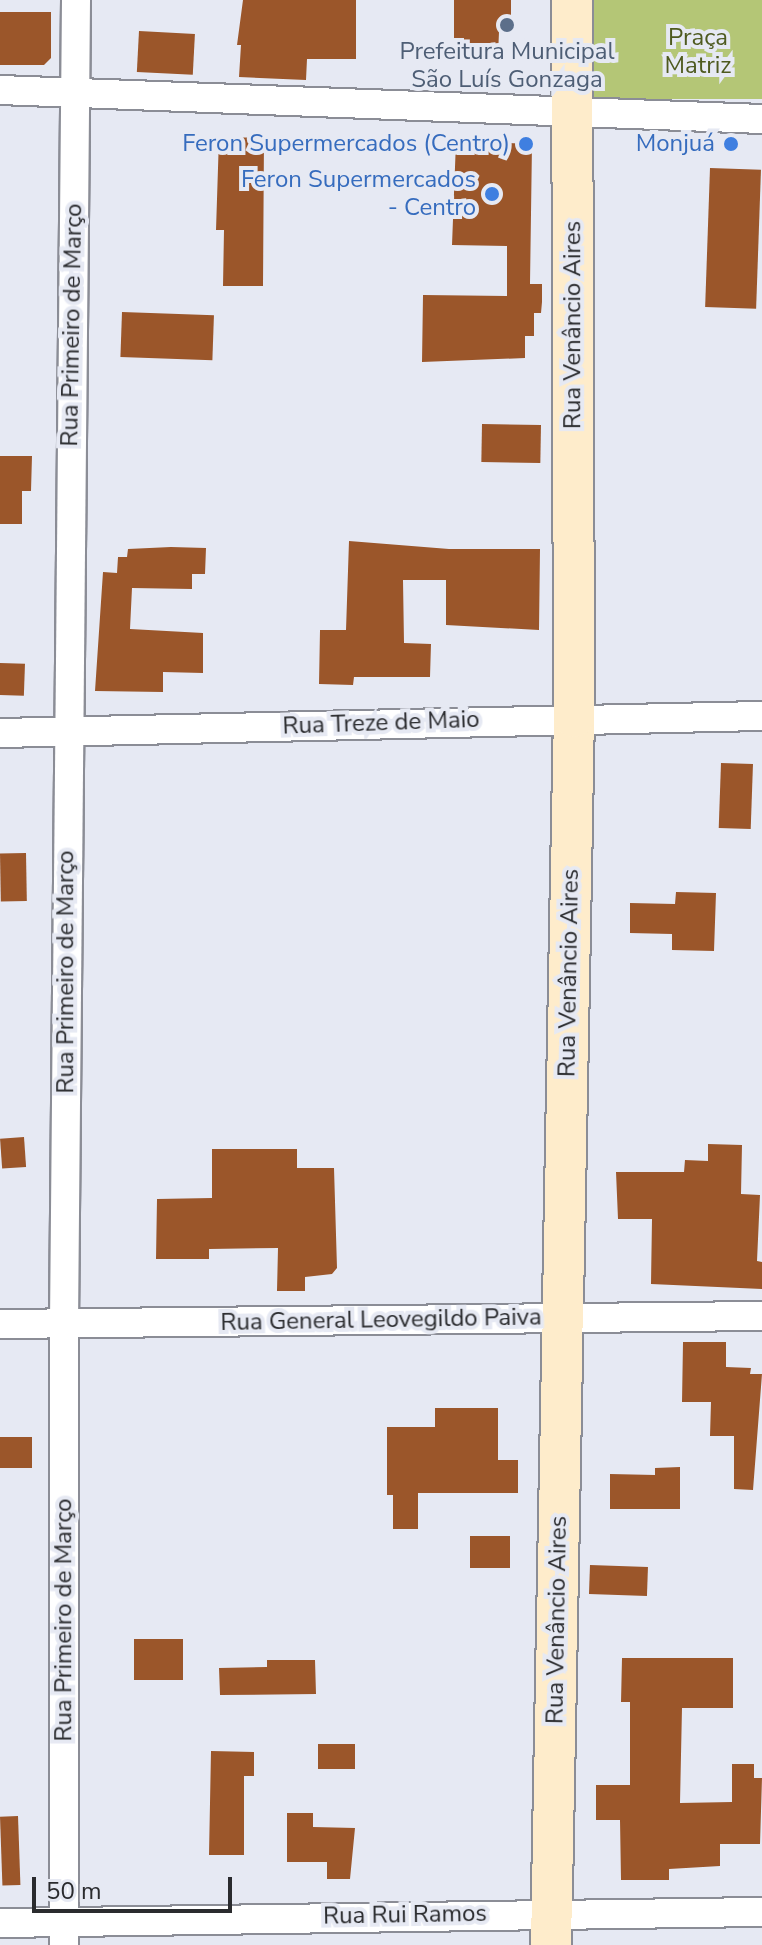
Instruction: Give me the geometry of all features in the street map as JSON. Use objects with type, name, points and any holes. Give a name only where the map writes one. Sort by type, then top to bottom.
[{"type":"main road","name":"Rua Venâncio Aires","points":[[551,1929],[574,717],[572,0]]},
{"type":"street","name":"Rua Primeiro de Março","points":[[64,1934],[64,1323],[76,0]]},
{"type":"street","points":[[0,90],[762,119]]},
{"type":"street","name":"Rua Treze de Maio","points":[[0,733],[574,717],[762,716]]},
{"type":"street","name":"Rua General Leovegildo Paiva","points":[[0,1324],[762,1316]]},
{"type":"street","name":"Rua Rui Ramos","points":[[0,1923],[64,1934],[551,1929],[762,1912]]},
{"type":"green space","name":"Praça Matriz","points":[[580,0],[762,0],[762,99],[580,99]]},
{"type":"building","points":[[243,0],[356,0],[356,59],[307,59],[306,80],[239,77],[241,45],[237,45]]},
{"type":"building","points":[[454,0],[511,0],[511,32],[499,32],[498,55],[454,55]]},
{"type":"building","points":[[0,12],[51,12],[51,58],[44,65],[0,65]]},
{"type":"building","points":[[139,31],[195,34],[193,75],[137,72]]},
{"type":"building","points":[[219,137],[264,138],[263,286],[223,286],[224,230],[216,230]]},
{"type":"building","points":[[456,141],[532,144],[530,284],[542,284],[542,302],[541,313],[534,313],[534,336],[525,336],[525,358],[422,362],[423,295],[507,296],[507,246],[452,245]]},
{"type":"building","points":[[710,168],[761,170],[756,309],[705,307]]},
{"type":"building","points":[[122,312],[214,315],[212,360],[120,357]]},
{"type":"building","points":[[482,424],[541,425],[540,463],[481,462]]},
{"type":"building","points":[[0,456],[32,456],[31,491],[22,491],[22,524],[0,524]]},
{"type":"building","points":[[349,541],[449,549],[540,549],[539,630],[446,625],[446,580],[403,580],[404,643],[431,644],[430,677],[354,677],[353,685],[319,684],[320,630],[346,630]]},
{"type":"building","points":[[206,548],[205,574],[192,574],[192,589],[132,588],[130,629],[203,633],[203,673],[163,672],[163,692],[95,691],[103,572],[117,573],[118,557],[127,557],[128,549]]},
{"type":"building","points":[[0,663],[25,664],[24,696],[0,695]]},
{"type":"building","points":[[721,763],[753,764],[751,829],[719,828]]},
{"type":"building","points":[[0,853],[26,853],[27,901],[1,901]]},
{"type":"building","points":[[676,892],[716,893],[714,951],[672,950],[672,934],[630,933],[630,903],[675,904]]},
{"type":"building","points":[[24,1137],[26,1167],[2,1169],[0,1139]]},
{"type":"building","points":[[708,1144],[742,1145],[741,1194],[760,1195],[757,1261],[762,1262],[762,1289],[651,1284],[652,1219],[618,1219],[616,1172],[684,1172],[685,1160],[708,1161]]},
{"type":"building","points":[[212,1149],[297,1149],[297,1168],[334,1168],[337,1268],[332,1274],[305,1277],[305,1291],[277,1291],[278,1248],[209,1249],[209,1259],[156,1259],[157,1199],[212,1198]]},
{"type":"building","points":[[683,1342],[726,1342],[726,1367],[751,1368],[750,1374],[762,1374],[753,1490],[734,1489],[734,1436],[710,1436],[711,1402],[682,1402]]},
{"type":"building","points":[[435,1408],[498,1408],[498,1460],[518,1460],[518,1493],[418,1493],[418,1529],[393,1529],[393,1495],[387,1495],[387,1427],[435,1427]]},
{"type":"building","points":[[0,1437],[32,1437],[32,1468],[0,1468]]},
{"type":"building","points":[[680,1467],[680,1509],[610,1509],[610,1474],[655,1475],[655,1468]]},
{"type":"building","points":[[470,1536],[510,1536],[510,1568],[470,1568]]},
{"type":"building","points":[[590,1565],[648,1567],[647,1596],[589,1594]]},
{"type":"building","points":[[134,1639],[183,1639],[183,1680],[134,1680]]},
{"type":"building","points":[[622,1658],[733,1658],[733,1708],[682,1708],[680,1803],[732,1802],[732,1764],[754,1764],[754,1778],[762,1778],[760,1844],[720,1844],[720,1866],[669,1869],[669,1880],[621,1880],[620,1820],[596,1820],[596,1785],[630,1785],[630,1702],[621,1702]]},
{"type":"building","points":[[267,1660],[315,1660],[316,1694],[220,1695],[219,1668],[267,1667]]},
{"type":"building","points":[[318,1744],[355,1744],[355,1769],[318,1769]]},
{"type":"building","points":[[211,1751],[254,1752],[254,1776],[244,1776],[244,1855],[209,1855]]},
{"type":"building","points":[[287,1813],[313,1813],[313,1827],[355,1828],[350,1879],[327,1879],[327,1862],[287,1862]]},
{"type":"building","points":[[18,1816],[20,1885],[2,1886],[0,1817]]},
{"type":"place","name":"Prefeitura Municipal São Luís Gonzaga","points":[[507,25]]},
{"type":"place","name":"Feron Supermercados (Centro)","points":[[526,144]]},
{"type":"place","name":"Monjuá","points":[[731,144]]},
{"type":"place","name":"Feron Supermercados - Centro","points":[[492,194]]}]
